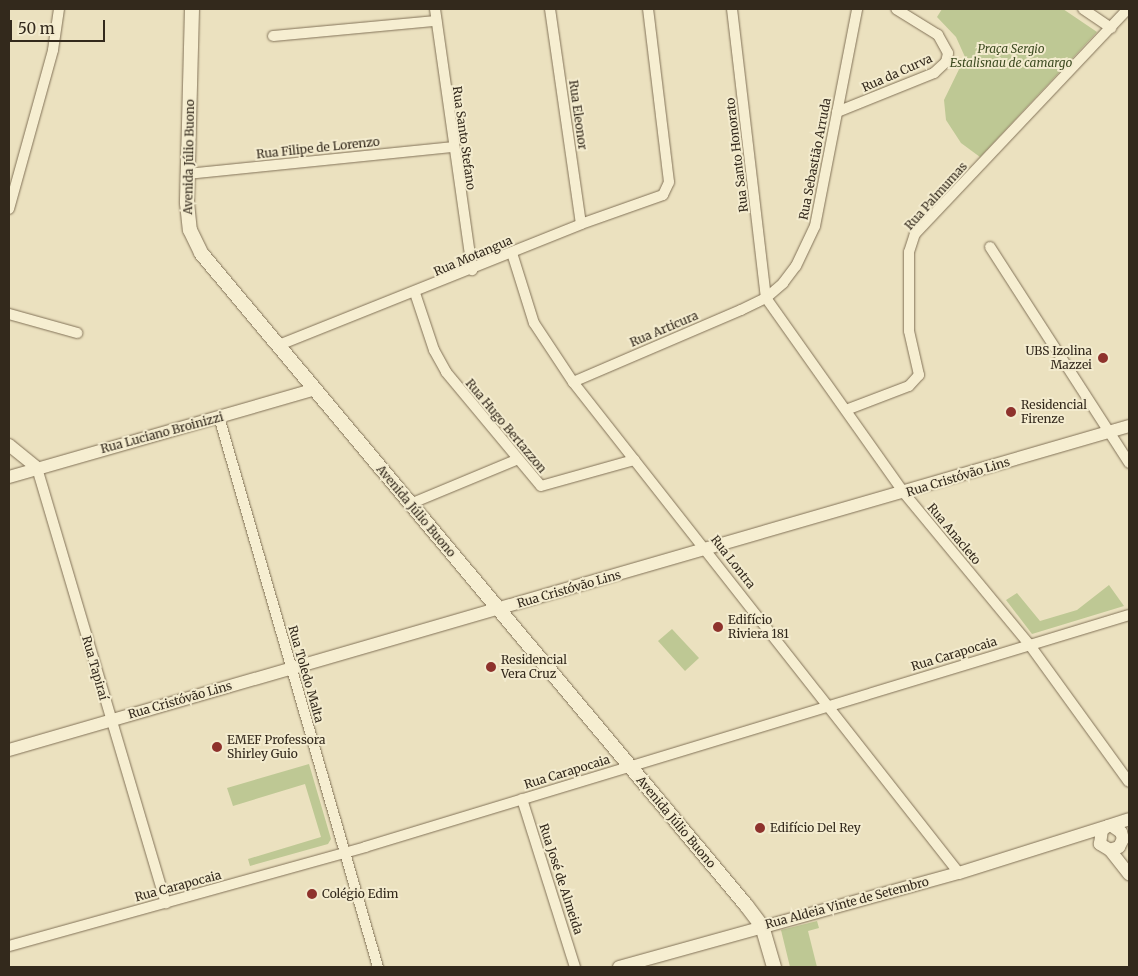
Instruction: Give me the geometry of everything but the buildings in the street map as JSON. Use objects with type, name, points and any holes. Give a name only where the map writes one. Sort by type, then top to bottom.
[{"type":"main road","name":"Avenida Júlio Buono","points":[[192,9],[187,174],[188,218],[194,241],[497,610],[762,926],[774,967]]},
{"type":"street","points":[[9,209],[54,50],[59,9]]},
{"type":"street","name":"Rua Santo Stefano","points":[[435,9],[452,147],[472,270]]},
{"type":"street","name":"Rua Eleonor","points":[[550,9],[581,224]]},
{"type":"street","name":"Rua Motangua","points":[[279,345],[415,293],[581,224],[663,195],[669,182],[648,9]]},
{"type":"street","name":"Rua Santo Honorato","points":[[732,9],[766,298]]},
{"type":"street","name":"Rua Sebastião Arruda","points":[[766,298],[783,283],[796,266],[815,226],[857,9]]},
{"type":"street","name":"Rua da Curva","points":[[837,112],[934,73],[946,62],[948,52],[938,35],[896,9]]},
{"type":"street","points":[[1083,9],[1111,28]]},
{"type":"street","name":"Rua Palmumas","points":[[846,410],[909,386],[919,375],[909,331],[909,252],[915,234],[1128,9]]},
{"type":"street","points":[[273,36],[436,21]]},
{"type":"street","name":"Rua Filipe de Lorenzo","points":[[187,174],[452,147]]},
{"type":"street","points":[[990,247],[1129,463]]},
{"type":"street","name":"Rua Lontra","points":[[512,253],[534,323],[572,382],[707,548],[959,873]]},
{"type":"street","name":"Rua Hugo Bertazzon","points":[[415,293],[434,350],[446,372],[516,460],[543,487],[634,460]]},
{"type":"street","name":"Rua Articura","points":[[572,382],[766,298]]},
{"type":"street","name":"Rua Anacleto","points":[[766,298],[904,493],[1029,644],[1129,782]]},
{"type":"street","points":[[9,314],[77,333]]},
{"type":"street","name":"Rua Luciano Broinizzi","points":[[15,475],[315,389]]},
{"type":"street","name":"Rua Toledo Malta","points":[[219,417],[378,967]]},
{"type":"street","name":"Rua Cristóvão Lins","points":[[9,750],[707,548],[904,493],[1129,426]]},
{"type":"street","points":[[9,445],[37,468]]},
{"type":"street","points":[[15,475],[26,459]]},
{"type":"street","points":[[410,504],[516,460]]},
{"type":"street","name":"Rua Tapiraí","points":[[37,468],[110,720],[166,903]]},
{"type":"street","name":"Rua Carapocaia","points":[[9,946],[346,853],[1129,615]]},
{"type":"street","name":"Rua José de Almeida","points":[[522,799],[576,967]]},
{"type":"street","name":"Rua Aldeia Vinte de Setembro","points":[[619,967],[959,873],[1075,838],[1129,819]]},
{"type":"street","points":[[1117,842],[1099,836],[1108,827],[1121,832],[1117,842],[1129,873]]},
{"type":"street","points":[[1075,838],[1117,842]]},
{"type":"green space","name":"Praça Sergio Estalisnau de camargo","points":[[942,9],[1063,9],[1097,32],[980,157],[961,143],[946,120],[944,100],[965,57],[956,37],[937,17]]},
{"type":"green space","points":[[1109,585],[1124,606],[1032,634],[1006,600],[1017,593],[1040,621],[1077,610]]},
{"type":"green space","points":[[672,629],[699,658],[685,671],[658,641]]},
{"type":"green space","points":[[309,764],[331,839],[328,844],[250,866],[248,859],[321,837],[305,784],[233,806],[227,788]]},
{"type":"green space","points":[[817,921],[819,928],[808,931],[817,967],[790,967],[781,930]]},
{"type":"place","name":"UBS Izolina Mazzei","points":[[1103,358]]},
{"type":"place","name":"Residencial Firenze","points":[[1011,412]]},
{"type":"place","name":"Edifício Riviera 181","points":[[718,627]]},
{"type":"place","name":"Residencial Vera Cruz","points":[[491,667]]},
{"type":"place","name":"EMEF Professora Shirley Guio","points":[[217,747]]},
{"type":"place","name":"Edifício Del Rey","points":[[760,828]]},
{"type":"place","name":"Colégio Edim","points":[[312,894]]}]
